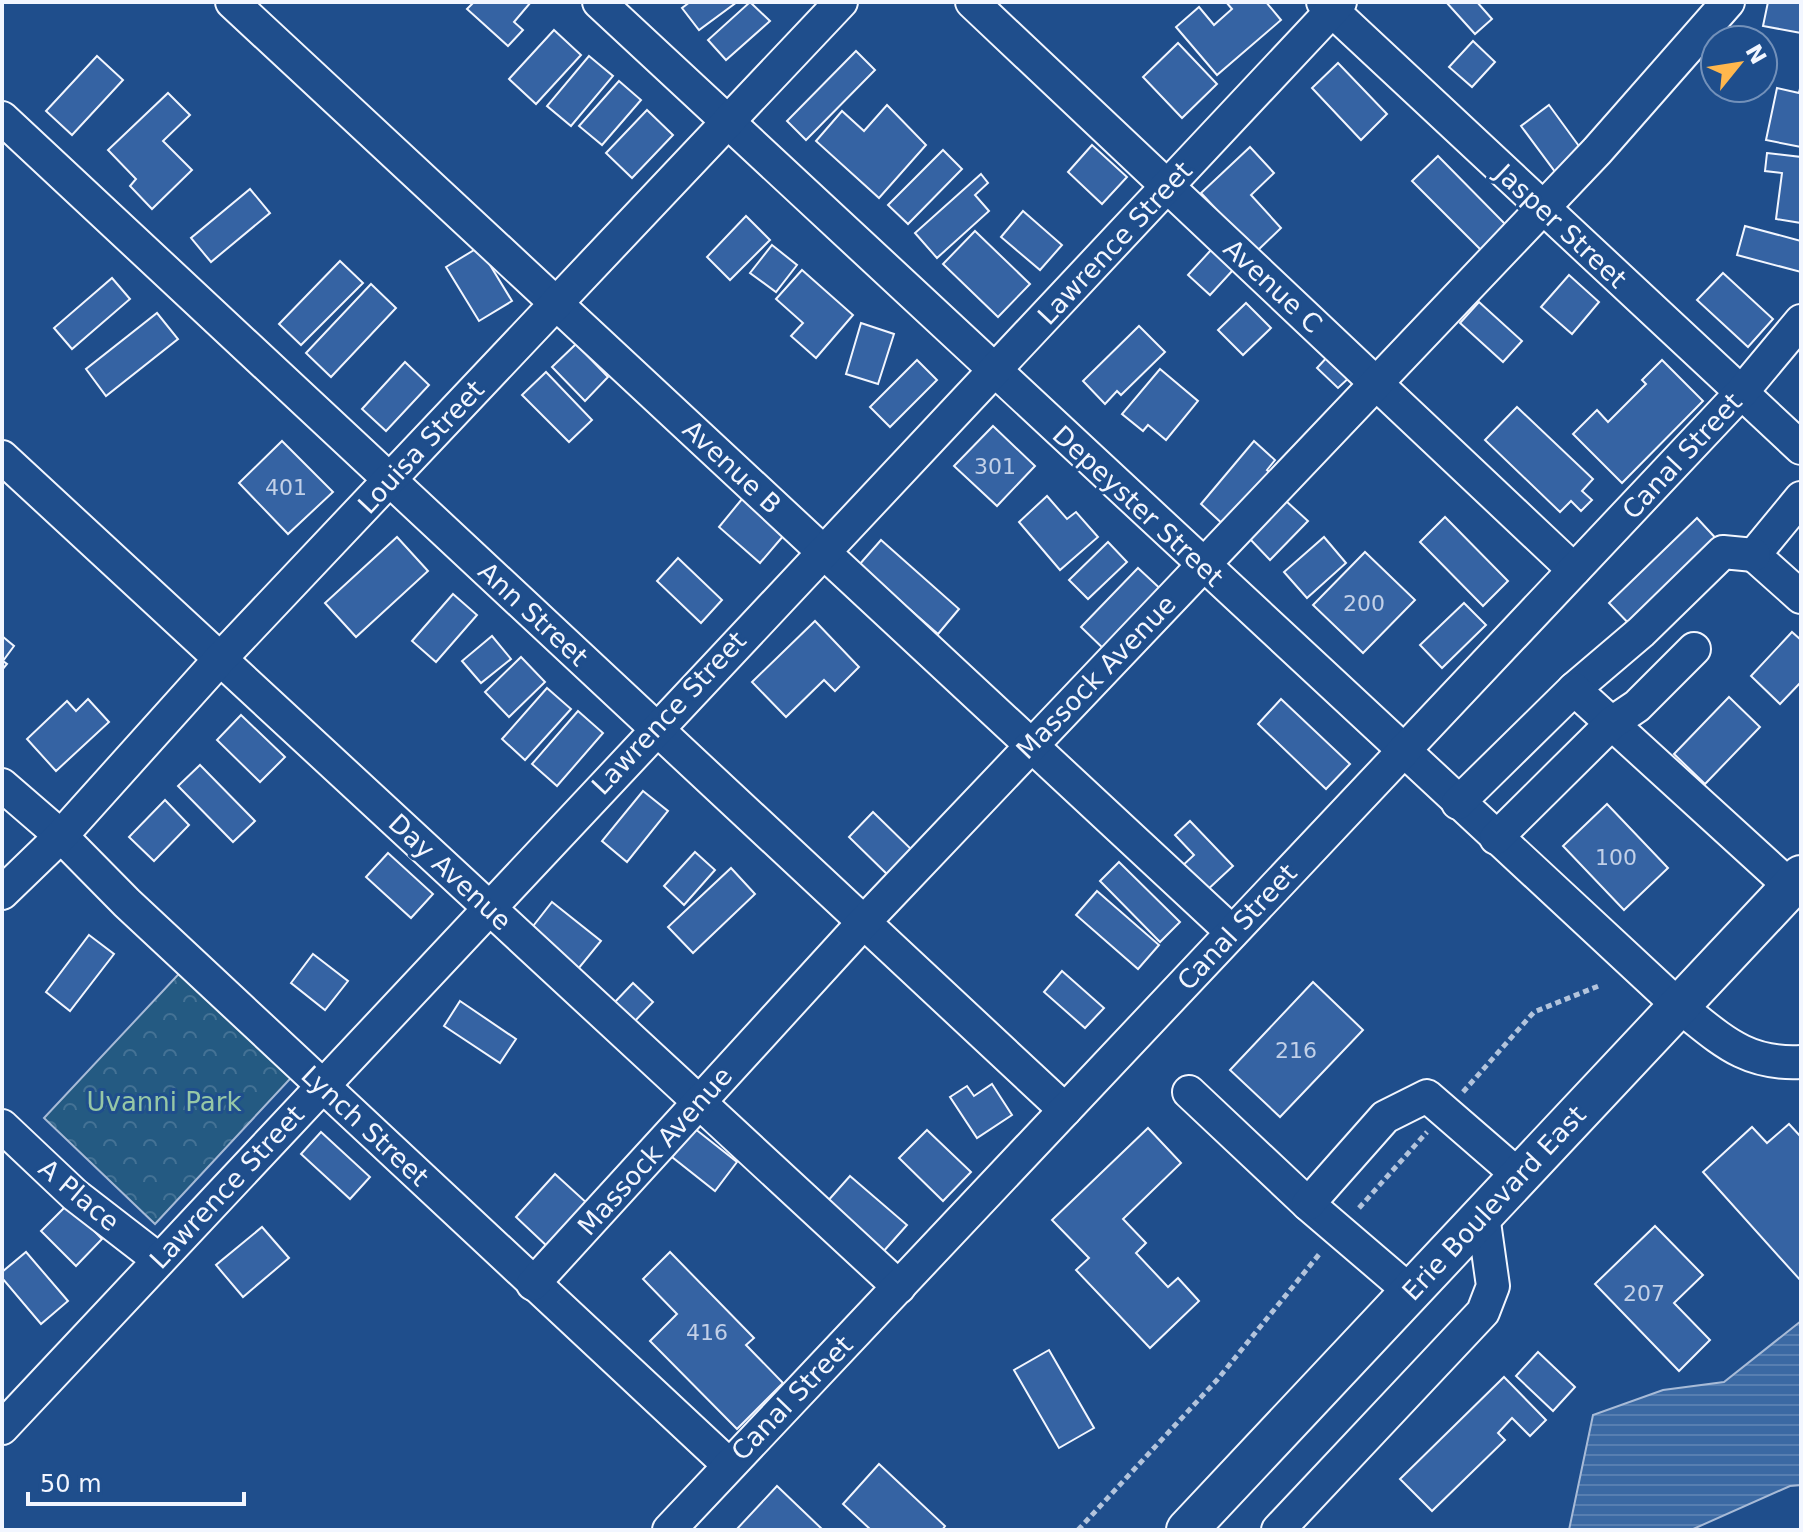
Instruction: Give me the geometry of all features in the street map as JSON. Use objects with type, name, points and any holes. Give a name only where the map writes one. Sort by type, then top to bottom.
[{"type":"main road","name":"Erie Boulevard East","points":[[1187,1530],[1796,881]]},
{"type":"street","name":"Avenue B","points":[[232,2],[1232,932]]},
{"type":"street","name":"Depeyster Street","points":[[599,2],[1202,566],[1680,1007],[1739,1053],[1777,1063],[1801,1062]]},
{"type":"street","name":"Louisa Street","points":[[2,893],[61,836],[221,658],[841,2]]},
{"type":"street","name":"Avenue C","points":[[972,2],[1574,570]]},
{"type":"street","name":"Massock Avenue","points":[[533,1284],[863,923],[1543,209],[1728,2]]},
{"type":"street","name":"Lawrence Street","points":[[2,1428],[655,728],[1168,188],[1332,5]]},
{"type":"street","name":"Jasper Street","points":[[1332,5],[1543,209],[1801,448]]},
{"type":"street","name":"Ann Street","points":[[2,118],[1065,1110]]},
{"type":"street","name":"Canal Street","points":[[669,1530],[1741,393],[1801,321]]},
{"type":"street","name":"Day Avenue","points":[[2,457],[899,1287]]},
{"type":"street","points":[[1754,555],[1801,498]]},
{"type":"street","points":[[1458,803],[1574,689],[1641,632],[1723,552],[1754,555],[1801,597]]},
{"type":"street","points":[[1496,838],[1612,723],[1637,706],[1694,649]]},
{"type":"street","points":[[1574,689],[1796,881]]},
{"type":"street","name":"Lynch Street","points":[[2,785],[61,836],[127,903],[729,1465]]},
{"type":"street","points":[[1189,1092],[1308,1204],[1412,1293]]},
{"type":"street","points":[[1308,1204],[1385,1117],[1427,1096],[1518,1175]]},
{"type":"street","name":"A Place","points":[[2,1126],[75,1195],[159,1260]]},
{"type":"street","points":[[1278,1530],[1483,1312],[1493,1286],[1483,1215]]},
{"type":"green space","name":"Uvanni Park","points":[[190,962],[302,1066],[155,1224],[44,1118]]},
{"type":"shaded area","points":[[1801,1321],[1801,1485],[1790,1486],[1691,1530],[1569,1530],[1593,1415],[1663,1390],[1724,1382]]},
{"type":"building","points":[[474,2],[531,2],[514,22],[523,30],[508,46],[467,9]]},
{"type":"building","points":[[690,2],[737,2],[699,30],[682,8]]},
{"type":"building","points":[[750,2],[770,21],[726,60],[708,40]]},
{"type":"building","points":[[1226,2],[1266,2],[1281,20],[1217,75],[1176,27],[1199,7],[1214,25],[1232,9]]},
{"type":"building","points":[[1446,2],[1477,2],[1492,19],[1475,34]]},
{"type":"building","points":[[1768,2],[1801,2],[1801,33],[1779,29],[1779,24],[1763,24]]},
{"type":"building","points":[[554,30],[581,55],[536,104],[509,79]]},
{"type":"building","points":[[1473,41],[1495,62],[1472,87],[1449,67]]},
{"type":"building","points":[[1178,43],[1217,84],[1182,118],[1143,77]]},
{"type":"building","points":[[856,51],[875,70],[806,140],[787,121]]},
{"type":"building","points":[[97,56],[123,80],[72,135],[46,111]]},
{"type":"building","points":[[589,56],[613,76],[571,126],[547,106]]},
{"type":"building","points":[[1338,63],[1387,114],[1361,140],[1312,88]]},
{"type":"building","points":[[619,81],[641,100],[602,145],[579,126]]},
{"type":"building","points":[[1801,84],[1801,147],[1766,140],[1774,104],[1779,104],[1779,88],[1799,93]]},
{"type":"building","points":[[168,93],[190,115],[163,141],[192,170],[152,209],[130,186],[136,179],[108,150]]},
{"type":"building","points":[[887,105],[926,145],[879,198],[816,141],[842,111],[864,131]]},
{"type":"building","points":[[1549,105],[1584,153],[1556,173],[1521,126]]},
{"type":"building","points":[[647,110],[673,135],[632,178],[606,153]]},
{"type":"building","points":[[1092,145],[1127,177],[1102,204],[1068,172]]},
{"type":"building","points":[[1250,147],[1274,173],[1251,195],[1281,228],[1256,252],[1201,193]]},
{"type":"building","points":[[943,150],[962,169],[908,224],[888,205]]},
{"type":"building","points":[[1767,153],[1801,157],[1801,223],[1776,219],[1782,173],[1765,171]]},
{"type":"building","points":[[1438,156],[1507,226],[1482,251],[1412,181]]},
{"type":"building","points":[[981,174],[988,183],[975,195],[989,211],[937,258],[915,233]]},
{"type":"building","points":[[250,189],[270,213],[211,262],[191,238]]},
{"type":"building","points":[[1023,211],[1062,245],[1040,270],[1001,237]]},
{"type":"building","points":[[746,216],[770,240],[730,280],[707,257]]},
{"type":"building","points":[[1745,226],[1801,241],[1801,272],[1737,255]]},
{"type":"building","points":[[975,231],[1030,284],[998,317],[943,264]]},
{"type":"building","points":[[772,245],[797,265],[776,292],[750,273]]},
{"type":"building","points":[[479,247],[512,301],[479,321],[446,267]]},
{"type":"building","points":[[1211,250],[1233,270],[1210,295],[1188,275]]},
{"type":"building","points":[[340,261],[363,283],[301,345],[279,324]]},
{"type":"building","points":[[802,270],[853,315],[816,358],[791,336],[803,323],[776,299]]},
{"type":"building","points":[[1723,273],[1773,319],[1748,347],[1697,300]]},
{"type":"building","points":[[1569,275],[1599,302],[1572,334],[1541,307]]},
{"type":"building","points":[[112,278],[130,299],[72,349],[54,328]]},
{"type":"building","points":[[371,284],[396,308],[331,377],[306,353]]},
{"type":"building","points":[[1479,302],[1522,341],[1503,362],[1460,323]]},
{"type":"building","points":[[1246,303],[1271,328],[1243,355],[1218,330]]},
{"type":"building","points":[[157,313],[178,339],[106,396],[86,369]]},
{"type":"building","points":[[861,323],[894,334],[878,384],[846,374]]},
{"type":"building","points":[[1139,326],[1165,352],[1121,395],[1117,391],[1105,404],[1083,381]]},
{"type":"building","points":[[576,344],[608,377],[585,401],[552,367]]},
{"type":"building","points":[[1330,354],[1352,375],[1338,388],[1317,368]]},
{"type":"building","points":[[917,360],[937,380],[890,427],[870,407]]},
{"type":"building","points":[[1662,360],[1703,401],[1622,483],[1573,434],[1597,410],[1608,422],[1646,384],[1642,380]]},
{"type":"building","points":[[405,362],[429,385],[386,431],[362,409]]},
{"type":"building","points":[[1160,369],[1198,401],[1166,440],[1148,425],[1143,431],[1122,414]]},
{"type":"building","points":[[546,372],[592,420],[569,442],[522,395]]},
{"type":"building","points":[[1517,407],[1593,479],[1582,491],[1592,500],[1581,511],[1571,501],[1560,512],[1485,440]]},
{"type":"building","points":[[993,426],[1035,466],[997,506],[954,466]]},
{"type":"building","points":[[282,441],[333,492],[288,534],[239,483]]},
{"type":"building","points":[[1254,441],[1275,460],[1267,470],[1273,475],[1226,527],[1201,504]]},
{"type":"building","points":[[1047,496],[1067,519],[1076,512],[1098,537],[1060,570],[1019,522]]},
{"type":"building","points":[[742,499],[784,535],[760,563],[719,527]]},
{"type":"building","points":[[1286,501],[1308,521],[1270,560],[1249,538]]},
{"type":"building","points":[[1445,517],[1508,581],[1483,606],[1420,542]]},
{"type":"building","points":[[1697,518],[1722,545],[1635,630],[1609,603]]},
{"type":"building","points":[[397,537],[428,571],[356,637],[325,603]]},
{"type":"building","points":[[1324,537],[1346,563],[1307,598],[1284,572]]},
{"type":"building","points":[[881,540],[959,609],[938,634],[859,565]]},
{"type":"building","points":[[1108,542],[1127,562],[1088,599],[1069,580]]},
{"type":"building","points":[[1365,552],[1415,600],[1363,653],[1313,605]]},
{"type":"building","points":[[678,558],[722,600],[701,623],[657,581]]},
{"type":"building","points":[[1138,568],[1166,594],[1109,654],[1081,627]]},
{"type":"building","points":[[453,594],[477,615],[436,662],[412,641]]},
{"type":"building","points":[[1464,603],[1486,625],[1442,668],[1420,645]]},
{"type":"building","points":[[815,621],[859,667],[835,691],[824,680],[786,717],[752,682]]},
{"type":"building","points":[[1792,632],[1801,640],[1801,682],[1780,704],[1751,676]]},
{"type":"building","points":[[2,636],[14,646],[3,661],[7,664],[2,670]]},
{"type":"building","points":[[492,636],[511,659],[481,683],[462,661]]},
{"type":"building","points":[[521,657],[545,682],[509,717],[485,692]]},
{"type":"building","points":[[547,688],[571,709],[525,760],[502,739]]},
{"type":"building","points":[[1729,697],[1760,727],[1705,784],[1674,754]]},
{"type":"building","points":[[88,699],[109,722],[56,771],[27,739],[67,701],[76,711]]},
{"type":"building","points":[[1281,699],[1350,764],[1326,789],[1258,724]]},
{"type":"building","points":[[578,711],[603,733],[557,786],[532,764]]},
{"type":"building","points":[[241,715],[285,757],[260,782],[217,740]]},
{"type":"building","points":[[200,765],[255,821],[233,842],[178,786]]},
{"type":"building","points":[[643,791],[668,811],[627,862],[602,841]]},
{"type":"building","points":[[165,800],[189,825],[154,861],[129,837]]},
{"type":"building","points":[[1607,804],[1668,868],[1624,910],[1563,846]]},
{"type":"building","points":[[873,812],[915,853],[891,878],[849,837]]},
{"type":"building","points":[[1190,821],[1233,866],[1204,893],[1180,868],[1194,855],[1175,835]]},
{"type":"building","points":[[695,852],[715,870],[684,905],[664,886]]},
{"type":"building","points":[[388,853],[433,894],[411,918],[366,877]]},
{"type":"building","points":[[1119,862],[1180,922],[1160,942],[1100,881]]},
{"type":"building","points":[[731,868],[755,894],[693,953],[668,927]]},
{"type":"building","points":[[1097,891],[1159,945],[1138,969],[1076,915]]},
{"type":"building","points":[[552,902],[601,941],[578,969],[530,930]]},
{"type":"building","points":[[89,935],[114,954],[70,1011],[46,992]]},
{"type":"building","points":[[313,954],[348,981],[325,1010],[291,983]]},
{"type":"building","points":[[1062,971],[1104,1008],[1085,1028],[1044,992]]},
{"type":"building","points":[[1313,982],[1363,1030],[1280,1117],[1230,1070]]},
{"type":"building","points":[[633,983],[653,1002],[633,1023],[613,1004]]},
{"type":"building","points":[[460,1001],[516,1039],[500,1063],[444,1026]]},
{"type":"building","points":[[992,1084],[1012,1115],[977,1138],[950,1097],[967,1086],[974,1096]]},
{"type":"building","points":[[1789,1124],[1801,1137],[1801,1281],[1703,1172],[1752,1127],[1767,1143]]},
{"type":"building","points":[[694,1128],[737,1162],[715,1191],[672,1157]]},
{"type":"building","points":[[1148,1128],[1181,1163],[1123,1219],[1146,1243],[1136,1253],[1168,1287],[1178,1278],[1199,1301],[1150,1348],[1076,1270],[1089,1258],[1052,1220]]},
{"type":"building","points":[[927,1130],[971,1172],[943,1201],[899,1158]]},
{"type":"building","points":[[321,1132],[370,1177],[350,1199],[301,1154]]},
{"type":"building","points":[[555,1174],[589,1205],[549,1248],[516,1217]]},
{"type":"building","points":[[850,1176],[907,1225],[882,1253],[826,1203]]},
{"type":"building","points":[[68,1204],[102,1239],[76,1266],[41,1231]]},
{"type":"building","points":[[1655,1226],[1703,1275],[1674,1303],[1710,1340],[1679,1371],[1595,1284]]},
{"type":"building","points":[[262,1227],[289,1258],[243,1297],[216,1265]]},
{"type":"building","points":[[26,1252],[68,1301],[41,1324],[2,1278],[2,1272]]},
{"type":"building","points":[[670,1252],[754,1338],[746,1345],[783,1383],[737,1429],[650,1341],[677,1314],[643,1279]]},
{"type":"building","points":[[1049,1350],[1094,1428],[1059,1448],[1014,1370]]},
{"type":"building","points":[[1538,1352],[1575,1387],[1553,1411],[1516,1376]]},
{"type":"building","points":[[1504,1377],[1546,1420],[1530,1436],[1512,1418],[1498,1433],[1505,1440],[1432,1511],[1400,1479]]},
{"type":"building","points":[[879,1464],[945,1526],[942,1530],[871,1530],[843,1504]]},
{"type":"building","points":[[777,1486],[823,1530],[736,1530]]}]
